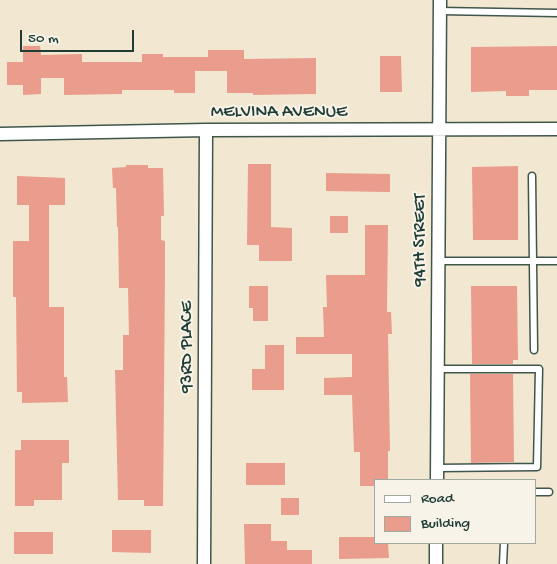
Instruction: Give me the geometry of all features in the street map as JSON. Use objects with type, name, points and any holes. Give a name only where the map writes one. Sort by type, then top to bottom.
[{"type":"street","name":"94TH STREET","points":[[437,474],[440,5]]},
{"type":"street","name":"MELVINA AVENUE","points":[[0,134],[206,130],[439,131],[557,129]]},
{"type":"street","name":"93RD PLACE","points":[[204,564],[206,130]]},
{"type":"street","points":[[436,544],[436,564]]},
{"type":"lane","points":[[440,5],[557,13]]},
{"type":"lane","points":[[532,176],[534,350]]},
{"type":"lane","points":[[438,262],[557,261]]},
{"type":"lane","points":[[437,474],[537,467],[539,369],[438,369]]},
{"type":"lane","points":[[537,492],[549,492]]},
{"type":"lane","points":[[503,564],[504,544]]},
{"type":"building","points":[[23,46],[40,46],[41,55],[82,54],[82,62],[142,62],[142,54],[163,54],[163,57],[208,57],[208,50],[244,50],[244,59],[316,58],[316,94],[253,95],[253,93],[227,93],[227,71],[195,71],[195,93],[174,93],[174,90],[122,90],[122,94],[64,95],[64,78],[41,78],[41,94],[23,95],[23,85],[7,85],[7,62],[23,62]]},
{"type":"building","points":[[557,46],[557,90],[529,90],[529,96],[506,96],[506,91],[471,92],[471,47]]},
{"type":"building","points":[[380,56],[401,56],[402,92],[380,92]]},
{"type":"building","points":[[248,164],[271,164],[271,227],[292,228],[292,261],[259,261],[259,245],[247,245]]},
{"type":"building","points":[[126,165],[148,165],[148,168],[163,168],[164,216],[161,216],[161,240],[165,241],[165,276],[163,506],[144,506],[144,500],[118,500],[115,370],[123,370],[123,335],[129,335],[128,288],[119,288],[116,188],[113,188],[112,168],[126,167]]},
{"type":"building","points":[[518,166],[518,240],[473,240],[472,167]]},
{"type":"building","points":[[326,173],[390,174],[390,192],[326,191]]},
{"type":"building","points":[[17,176],[65,178],[65,205],[49,205],[49,307],[64,307],[64,377],[67,377],[68,402],[22,403],[22,392],[17,392],[16,297],[13,297],[13,241],[29,241],[29,205],[17,205]]},
{"type":"building","points":[[330,216],[348,216],[348,233],[330,233]]},
{"type":"building","points":[[365,225],[388,225],[387,312],[391,312],[392,334],[388,334],[390,451],[388,451],[388,479],[374,479],[374,486],[360,486],[360,452],[354,452],[352,395],[324,395],[324,378],[352,377],[352,354],[296,354],[296,337],[324,337],[323,307],[327,307],[326,275],[365,275]]},
{"type":"building","points":[[249,286],[268,286],[268,321],[253,321],[253,308],[249,308]]},
{"type":"building","points":[[471,286],[517,286],[518,360],[513,360],[513,364],[472,364]]},
{"type":"building","points":[[265,345],[284,345],[284,390],[252,390],[252,369],[265,369]]},
{"type":"building","points":[[470,374],[513,374],[514,462],[471,463]]},
{"type":"building","points":[[21,440],[69,440],[69,463],[62,463],[62,500],[34,500],[34,506],[15,506],[15,450],[21,450]]},
{"type":"building","points":[[246,463],[285,463],[285,485],[246,485]]},
{"type":"building","points":[[281,498],[299,498],[299,515],[281,515]]},
{"type":"building","points":[[244,524],[271,524],[271,541],[287,541],[287,550],[312,550],[312,564],[245,564]]},
{"type":"building","points":[[112,530],[151,530],[151,553],[112,552]]},
{"type":"building","points":[[14,532],[53,532],[53,554],[14,554]]},
{"type":"building","points":[[339,537],[374,537],[374,544],[388,544],[389,558],[339,559]]}]
